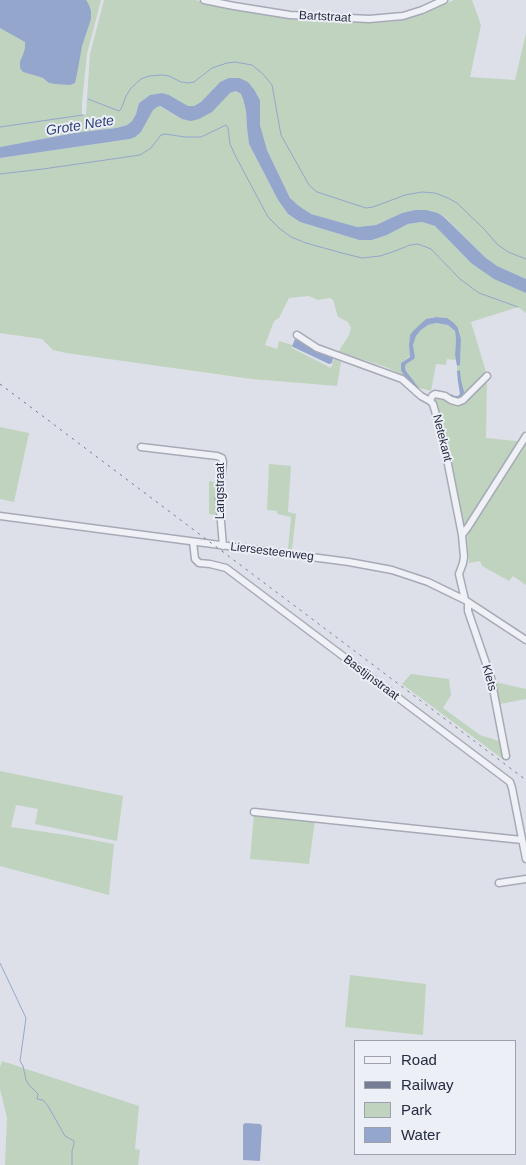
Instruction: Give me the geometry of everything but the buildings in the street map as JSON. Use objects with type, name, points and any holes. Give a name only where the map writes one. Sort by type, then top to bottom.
[{"type":"street","name":"Bartstraat","points":[[204,0],[290,15],[369,19],[403,16],[444,0]]},
{"type":"street","name":"Netekant","points":[[296,335],[317,348],[402,379],[433,404],[443,439],[462,536],[464,563],[459,574],[466,601]]},
{"type":"street","points":[[430,401],[435,394],[458,402],[463,400],[487,376]]},
{"type":"street","points":[[462,536],[526,436]]},
{"type":"street","name":"Langstraat","points":[[142,447],[222,458],[219,498],[223,546]]},
{"type":"street","name":"Liersesteenweg","points":[[0,516],[364,564],[392,570],[428,582],[466,601],[526,640]]},
{"type":"street","name":"Bastijnstraat","points":[[193,542],[193,553],[198,563],[226,568],[510,782],[526,859]]},
{"type":"street","name":"Klets","points":[[466,601],[491,678],[506,756]]},
{"type":"street","points":[[254,812],[522,840]]},
{"type":"street","points":[[499,883],[526,879]]},
{"type":"green space","points":[[0,0],[101,0],[87,54],[82,115],[86,114],[90,54],[104,0],[195,0],[232,9],[297,20],[369,23],[398,21],[422,14],[454,0],[472,0],[481,25],[470,77],[515,80],[526,33],[526,279],[497,266],[486,258],[445,217],[438,213],[427,210],[415,210],[402,213],[376,225],[356,227],[311,214],[290,198],[267,150],[260,125],[260,100],[255,91],[220,82],[201,102],[194,106],[188,106],[162,93],[150,95],[139,103],[136,114],[127,125],[0,147]]},
{"type":"green space","points":[[236,91],[241,94],[246,111],[249,144],[278,200],[288,214],[300,222],[359,240],[372,240],[387,235],[408,224],[422,222],[435,226],[471,263],[526,293],[526,313],[518,307],[471,322],[487,375],[486,438],[526,442],[526,585],[513,576],[509,581],[482,566],[480,561],[469,563],[468,534],[462,524],[435,398],[438,396],[462,398],[460,370],[457,371],[457,366],[460,365],[461,339],[459,330],[447,318],[432,317],[410,335],[410,356],[401,363],[404,376],[386,367],[339,352],[351,328],[348,322],[338,317],[333,300],[330,298],[318,300],[309,296],[289,298],[279,318],[274,321],[265,345],[277,349],[279,341],[292,345],[292,348],[331,368],[334,359],[341,362],[337,386],[252,379],[66,353],[53,350],[42,339],[0,333],[0,158],[130,139],[141,132],[153,109],[159,106],[182,119]]},
{"type":"green space","points":[[436,323],[448,325],[455,331],[456,360],[447,359],[446,365],[436,364],[431,391],[419,388],[405,367],[415,357],[413,345],[416,336],[428,325]]},
{"type":"green space","points":[[0,427],[29,433],[14,502],[0,499]]},
{"type":"green space","points":[[269,464],[291,466],[288,512],[296,514],[292,549],[288,549],[291,517],[277,514],[277,511],[267,510]]},
{"type":"green space","points":[[209,481],[218,483],[217,515],[209,514]]},
{"type":"green space","points":[[411,674],[449,679],[451,695],[443,708],[480,735],[502,742],[504,760],[402,684]]},
{"type":"green space","points":[[495,682],[526,689],[526,699],[500,704]]},
{"type":"green space","points":[[0,771],[123,796],[117,841],[35,824],[38,809],[16,805],[11,827],[114,844],[109,895],[0,866]]},
{"type":"green space","points":[[254,815],[315,820],[309,864],[250,859]]},
{"type":"green space","points":[[350,975],[426,984],[423,1035],[345,1027]]},
{"type":"green space","points":[[2,1061],[139,1106],[135,1149],[140,1150],[138,1165],[5,1165],[7,1118],[0,1089],[0,1067]]},
{"type":"water","points":[[0,0],[86,0],[91,11],[91,19],[82,46],[75,83],[70,85],[49,83],[43,78],[23,72],[20,68],[20,61],[25,48],[25,42],[0,28]]},
{"type":"water","points":[[229,78],[239,78],[248,82],[260,100],[260,125],[267,150],[290,198],[299,206],[311,214],[357,227],[376,225],[402,213],[415,210],[427,210],[438,213],[486,258],[497,266],[526,279],[526,293],[494,279],[471,263],[435,226],[422,222],[408,224],[387,235],[372,240],[359,240],[300,222],[288,214],[278,200],[249,144],[246,111],[241,94],[236,91],[230,93],[212,112],[191,121],[182,119],[160,106],[157,107],[153,110],[141,132],[130,139],[0,158],[0,147],[127,125],[136,114],[139,103],[150,95],[162,93],[188,106],[194,106],[201,102],[220,82]]},
{"type":"water","points":[[436,317],[447,318],[458,328],[461,339],[460,365],[457,366],[455,355],[455,331],[448,325],[436,323],[428,325],[416,336],[413,345],[415,357],[405,367],[419,388],[418,390],[404,376],[401,370],[401,363],[410,357],[410,335],[413,331],[426,319]]},
{"type":"water","points":[[295,339],[333,358],[332,363],[329,364],[293,347]]},
{"type":"water","points":[[460,370],[464,392],[463,397],[459,399],[450,397],[451,394],[458,396],[460,394],[457,371]]},
{"type":"water","points":[[245,1123],[260,1124],[262,1126],[260,1161],[243,1160],[243,1125]]},
{"type":"waterway","name":"Grote Nete","points":[[88,99],[119,111],[131,88],[141,79],[149,76],[169,76],[188,83],[194,82],[212,68],[227,63],[235,62],[252,65],[272,85],[281,135],[309,185],[317,192],[366,208],[405,195],[422,192],[435,193],[457,203],[497,244],[508,252],[526,259]]},
{"type":"waterway","name":"Grote Nete","points":[[0,127],[83,115]]},
{"type":"waterway","points":[[0,174],[140,155],[151,148],[161,135],[201,137],[226,125],[230,144],[235,155],[268,217],[291,237],[362,258],[380,256],[418,244],[431,249],[460,279],[479,293],[518,307]]},
{"type":"waterway","points":[[0,963],[26,1018],[20,1061],[26,1080],[38,1094],[37,1099],[43,1100],[48,1106],[65,1136],[74,1141],[72,1165]]},
{"type":"railway","points":[[0,384],[526,780]]}]
